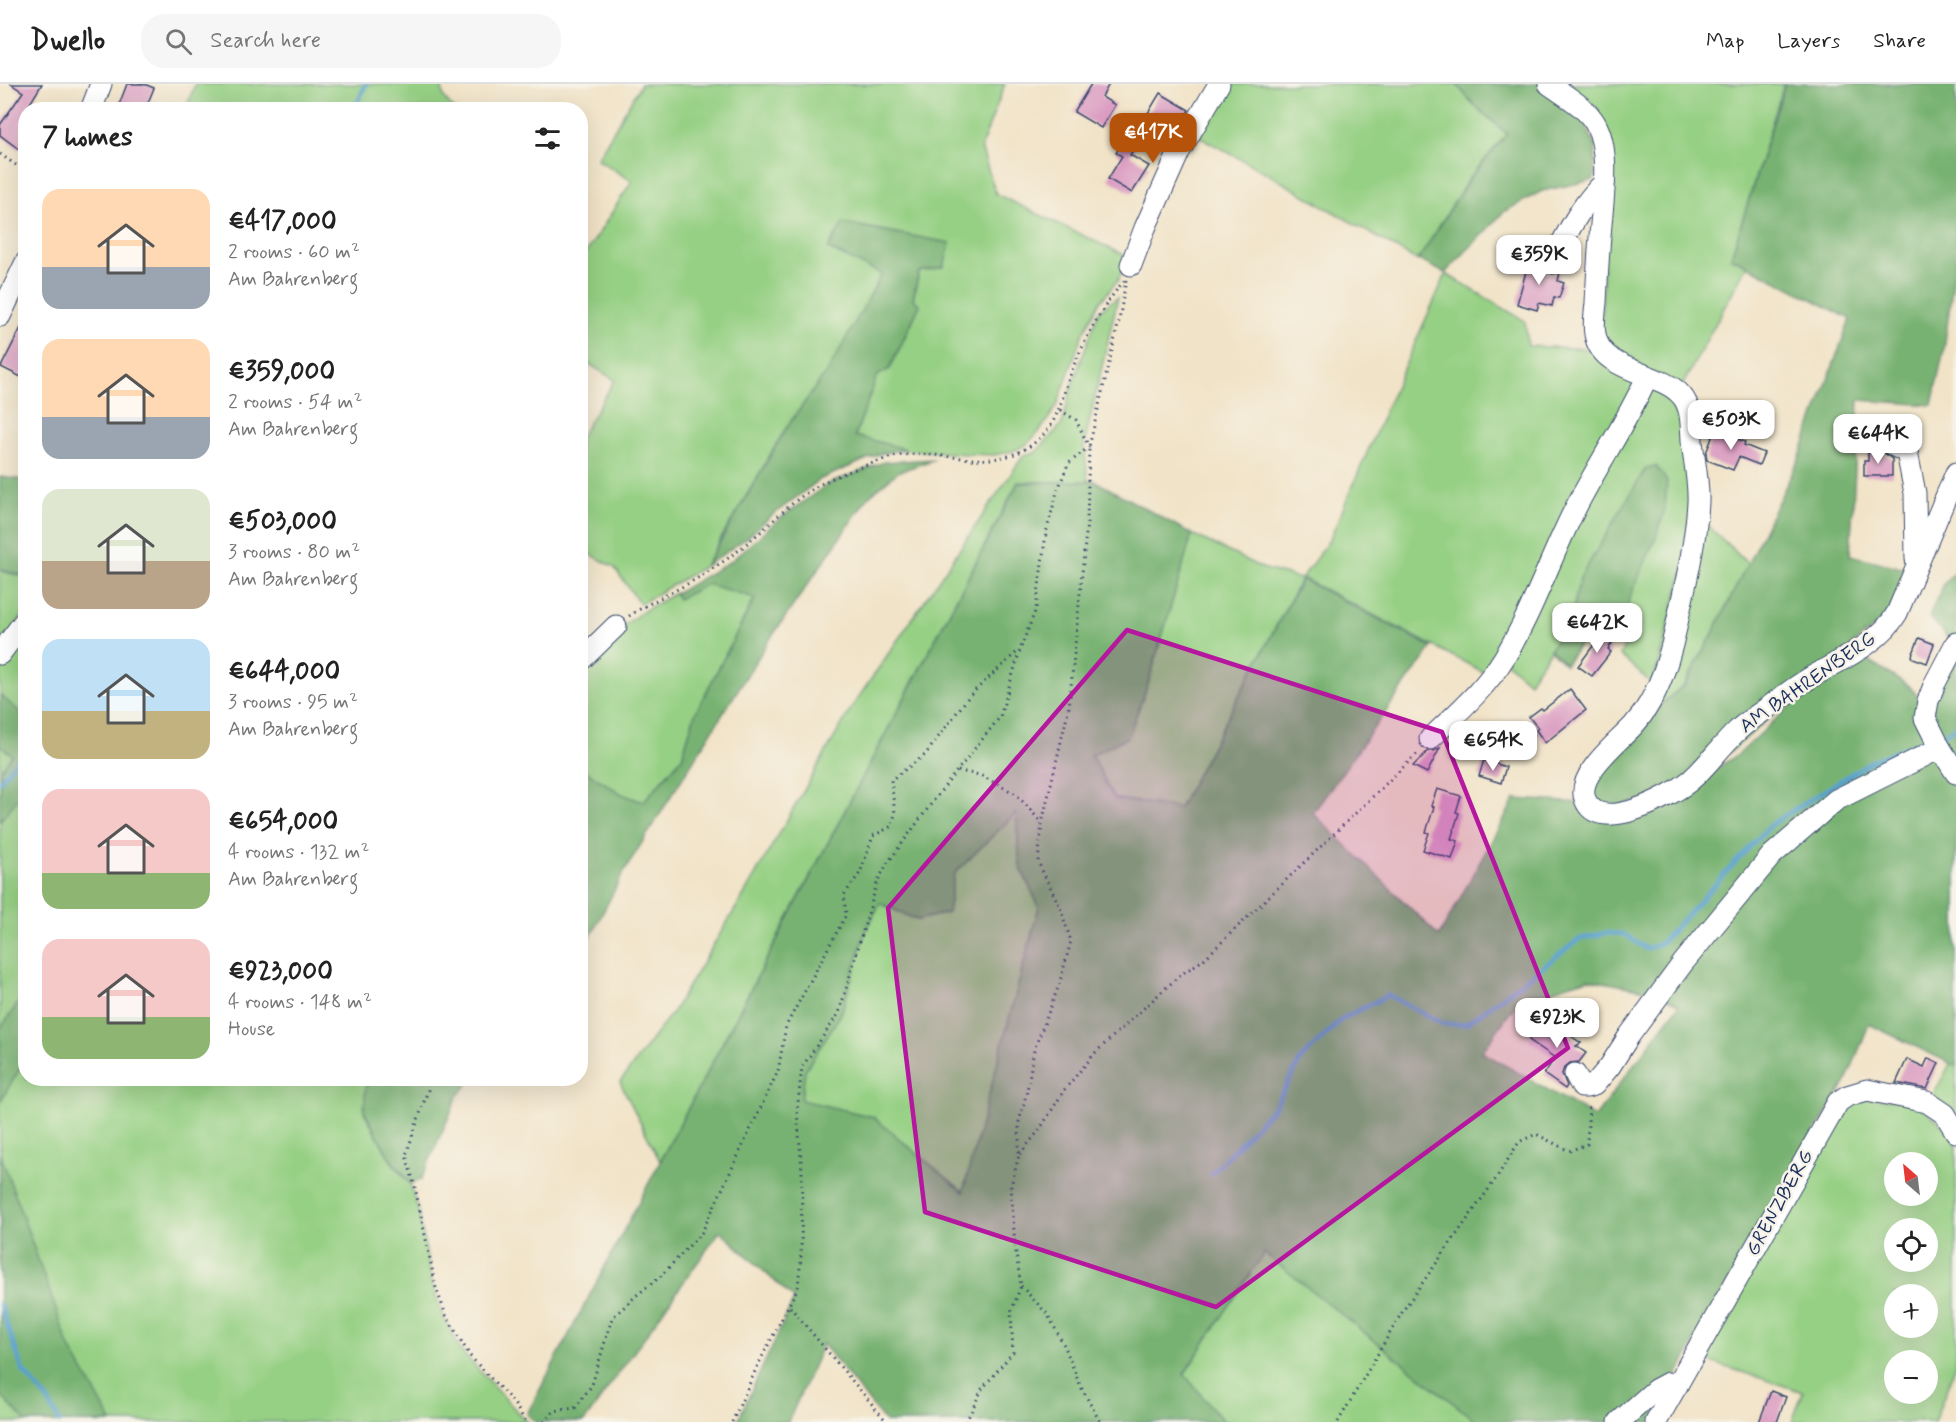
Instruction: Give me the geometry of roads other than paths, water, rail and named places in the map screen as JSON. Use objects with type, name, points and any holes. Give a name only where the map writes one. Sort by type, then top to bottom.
[{"type":"street","points":[[94,102],[101,84]]},
{"type":"street","points":[[1131,265],[1179,152],[1219,84]]},
{"type":"street","name":"AM BAHRENBERG","points":[[1549,84],[1584,111],[1597,126],[1603,148],[1604,183],[1594,332],[1599,345],[1624,367],[1678,392],[1683,397],[1690,412],[1698,500],[1693,546],[1677,628],[1657,690],[1638,720],[1595,766],[1586,779],[1583,794],[1589,807],[1594,811],[1611,814],[1633,810],[1657,801],[1689,781],[1740,728],[1803,682],[1865,645],[1884,630],[1897,613],[1956,473]]},
{"type":"street","points":[[1552,261],[1586,203],[1604,183]]},
{"type":"street","points":[[0,316],[18,279]]},
{"type":"street","points":[[1430,739],[1487,681],[1504,658],[1519,631],[1577,505],[1634,405],[1647,377]]},
{"type":"street","points":[[1894,446],[1907,452],[1915,493],[1917,566]]},
{"type":"street","points":[[588,653],[616,626]]},
{"type":"street","points":[[0,654],[18,630]]},
{"type":"street","points":[[1956,643],[1935,683],[1925,718],[1956,773]]},
{"type":"street","points":[[1581,1081],[1594,1085],[1683,963],[1772,855],[1836,800],[1940,748]]},
{"type":"street","name":"GRENZBERG","points":[[1656,1422],[1838,1102],[1847,1096],[1867,1090],[1927,1102],[1945,1114],[1956,1132]]},
{"type":"street","points":[[1619,1422],[1660,1386],[1668,1383],[1677,1386]]},
{"type":"waterway","points":[[358,102],[366,84]]},
{"type":"waterway","points":[[1943,735],[1956,726]]},
{"type":"waterway","points":[[1211,1174],[1275,1106],[1301,1059],[1342,1019],[1388,995],[1443,1024],[1466,1024],[1580,939],[1605,933],[1624,934],[1646,949],[1661,943],[1770,825],[1875,759],[1925,740]]},
{"type":"waterway","points":[[0,781],[18,759]]},
{"type":"waterway","points":[[0,1305],[23,1371],[47,1399],[60,1422]]}]
